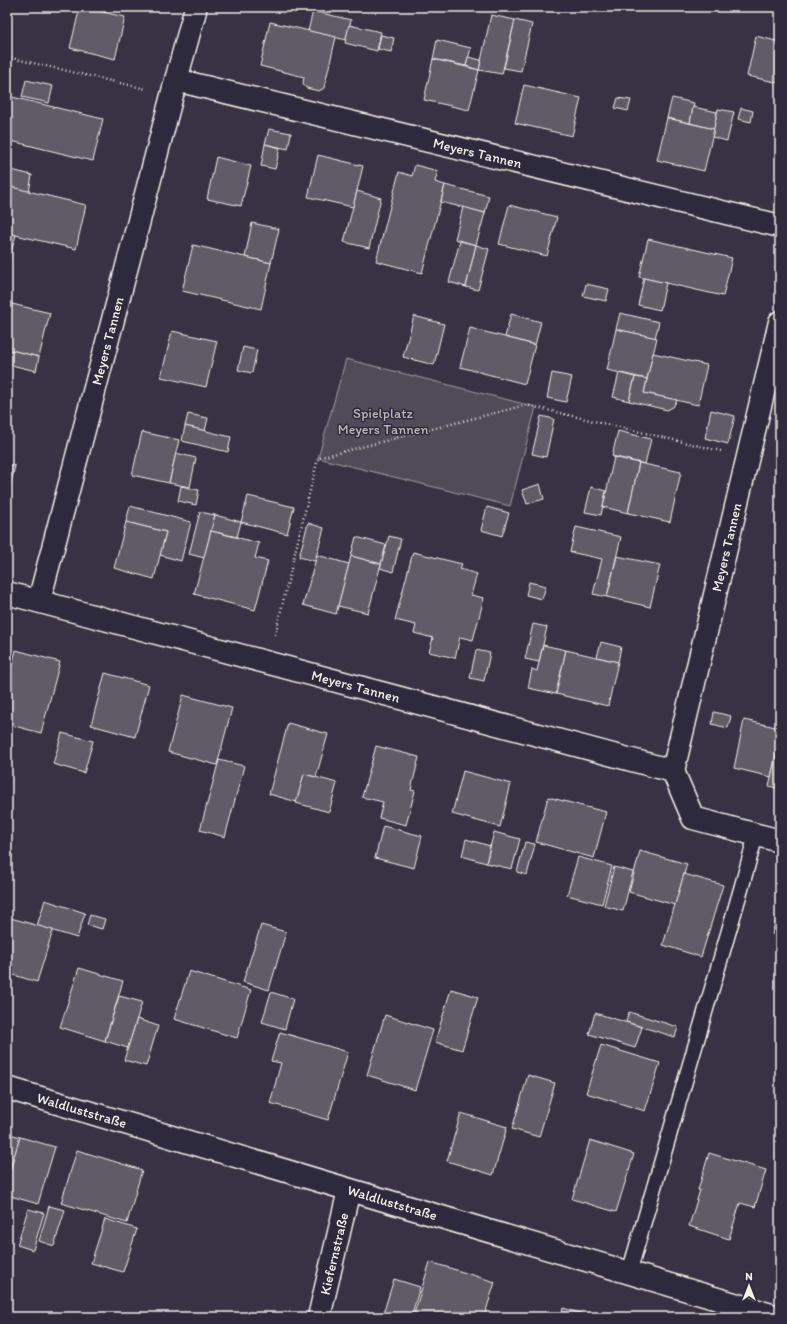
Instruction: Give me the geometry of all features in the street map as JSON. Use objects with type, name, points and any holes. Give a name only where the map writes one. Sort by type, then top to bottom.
[{"type":"street","name":"Meyers Tannen","points":[[39,601],[195,11]]},
{"type":"street","name":"Meyers Tannen","points":[[174,88],[780,226]]},
{"type":"street","name":"Meyers Tannen","points":[[7,593],[672,771],[780,322]]},
{"type":"street","points":[[672,771],[692,818],[780,841]]},
{"type":"street","name":"Waldluststraße","points":[[7,1088],[778,1317]]},
{"type":"street","name":"Kiefernstraße","points":[[318,1317],[349,1190]]},
{"type":"lane","points":[[629,1273],[756,835]]},
{"type":"path","points":[[7,57],[174,88]]},
{"type":"path","points":[[268,663],[318,458],[526,405],[748,457]]},
{"type":"green space","name":"Spielplatz Meyers Tannen","points":[[346,359],[536,407],[510,506],[318,458]]},
{"type":"building","points":[[80,7],[125,17],[115,59],[70,48]]},
{"type":"building","points":[[313,11],[351,20],[346,40],[308,31]]},
{"type":"building","points":[[491,15],[515,20],[502,74],[479,70]]},
{"type":"building","points":[[515,20],[532,24],[521,71],[504,68]]},
{"type":"building","points":[[270,22],[336,37],[324,88],[319,91],[306,88],[303,83],[304,77],[260,66]]},
{"type":"building","points":[[349,25],[381,32],[377,51],[345,43]]},
{"type":"building","points":[[381,35],[394,38],[391,52],[378,49]]},
{"type":"building","points":[[756,36],[780,42],[780,83],[747,76]]},
{"type":"building","points":[[437,40],[471,48],[466,66],[433,59]]},
{"type":"building","points":[[468,57],[481,60],[479,70],[466,66]]},
{"type":"building","points":[[433,59],[479,70],[469,110],[424,100]]},
{"type":"building","points":[[26,80],[53,86],[49,103],[22,97]]},
{"type":"building","points":[[524,85],[581,98],[572,136],[515,123]]},
{"type":"building","points":[[8,96],[103,119],[93,161],[7,140]]},
{"type":"building","points":[[618,98],[631,100],[628,111],[615,108]]},
{"type":"building","points":[[672,98],[694,103],[690,123],[667,118]]},
{"type":"building","points":[[693,107],[717,112],[714,129],[690,123]]},
{"type":"building","points":[[741,108],[753,111],[751,122],[738,119]]},
{"type":"building","points":[[718,109],[734,112],[727,141],[712,137]]},
{"type":"building","points":[[667,118],[714,129],[704,171],[657,160]]},
{"type":"building","points":[[269,129],[291,133],[288,149],[265,144]]},
{"type":"building","points":[[265,144],[280,148],[275,169],[261,166]]},
{"type":"building","points":[[318,155],[363,166],[353,207],[308,197]]},
{"type":"building","points":[[216,157],[251,166],[241,206],[207,199]]},
{"type":"building","points":[[415,165],[438,171],[435,182],[445,185],[422,273],[376,261],[399,172],[412,176]]},
{"type":"building","points":[[7,169],[32,175],[29,192],[7,186]]},
{"type":"building","points":[[445,185],[489,196],[485,213],[441,202]]},
{"type":"building","points":[[7,186],[86,205],[76,249],[7,233]]},
{"type":"building","points":[[357,191],[381,198],[369,248],[344,242]]},
{"type":"building","points":[[509,205],[557,217],[547,256],[499,244]]},
{"type":"building","points":[[463,207],[485,213],[476,245],[455,239]]},
{"type":"building","points":[[252,223],[279,229],[271,263],[245,257]]},
{"type":"building","points":[[7,233],[16,235],[12,249],[7,248]]},
{"type":"building","points":[[648,239],[732,258],[723,296],[639,277]]},
{"type":"building","points":[[460,241],[476,245],[466,287],[449,282]]},
{"type":"building","points":[[193,245],[271,263],[261,309],[182,291]]},
{"type":"building","points":[[476,245],[489,249],[478,290],[466,287]]},
{"type":"building","points":[[7,248],[12,249],[8,266],[7,266]]},
{"type":"building","points":[[644,278],[666,283],[660,310],[638,305]]},
{"type":"building","points":[[586,284],[609,289],[606,301],[583,296]]},
{"type":"building","points":[[8,303],[50,313],[39,357],[7,349]]},
{"type":"building","points":[[620,313],[659,322],[655,338],[616,329]]},
{"type":"building","points":[[511,314],[541,322],[535,345],[505,337]]},
{"type":"building","points":[[414,316],[444,324],[434,365],[403,357]]},
{"type":"building","points":[[470,328],[535,345],[525,384],[460,367]]},
{"type":"building","points":[[616,329],[657,338],[647,379],[607,370]]},
{"type":"building","points":[[172,331],[217,341],[206,387],[161,377]]},
{"type":"building","points":[[243,347],[257,350],[252,373],[238,370]]},
{"type":"building","points":[[7,349],[39,357],[36,371],[7,364]]},
{"type":"building","points":[[653,353],[707,365],[698,405],[644,393]]},
{"type":"building","points":[[552,373],[572,377],[566,402],[547,398]]},
{"type":"building","points":[[619,373],[635,377],[629,401],[613,397]]},
{"type":"building","points":[[635,377],[647,379],[644,393],[677,400],[673,407],[667,410],[629,401]]},
{"type":"building","points":[[711,410],[735,416],[728,444],[705,438]]},
{"type":"building","points":[[188,414],[208,418],[205,431],[185,426]]},
{"type":"building","points":[[541,416],[554,419],[546,457],[532,454]]},
{"type":"building","points":[[185,426],[231,437],[228,452],[182,441]]},
{"type":"building","points":[[618,431],[651,439],[645,464],[612,456]]},
{"type":"building","points":[[142,432],[179,440],[169,483],[132,475]]},
{"type":"building","points":[[176,453],[196,458],[190,487],[169,483]]},
{"type":"building","points":[[614,457],[639,463],[628,513],[603,507]]},
{"type":"building","points":[[639,463],[681,472],[670,522],[628,513]]},
{"type":"building","points":[[7,464],[15,466],[7,499]]},
{"type":"building","points":[[540,484],[544,499],[527,504],[522,490]]},
{"type":"building","points":[[181,486],[199,490],[196,505],[178,501]]},
{"type":"building","points":[[591,487],[606,491],[601,515],[585,512]]},
{"type":"building","points":[[248,496],[294,507],[287,534],[241,522]]},
{"type":"building","points":[[130,506],[191,522],[181,561],[160,555],[166,532],[126,522]]},
{"type":"building","points":[[487,507],[509,513],[502,536],[481,530]]},
{"type":"building","points":[[200,512],[215,515],[204,558],[189,554]]},
{"type":"building","points":[[215,515],[241,522],[237,537],[211,531]]},
{"type":"building","points":[[126,522],[166,532],[154,579],[114,568]]},
{"type":"building","points":[[308,523],[324,528],[315,561],[299,557]]},
{"type":"building","points":[[576,527],[621,537],[607,597],[593,594],[602,559],[570,552]]},
{"type":"building","points":[[211,531],[259,543],[255,558],[268,561],[255,610],[194,594]]},
{"type":"building","points":[[389,536],[401,539],[393,572],[380,568]]},
{"type":"building","points":[[356,537],[386,545],[381,564],[351,556]]},
{"type":"building","points":[[413,552],[462,564],[460,569],[477,574],[471,595],[484,598],[473,640],[460,637],[455,658],[429,652],[433,638],[414,633],[416,625],[395,620]]},
{"type":"building","points":[[317,555],[349,564],[336,614],[303,605]]},
{"type":"building","points":[[351,556],[381,564],[368,613],[338,606]]},
{"type":"building","points":[[617,556],[660,565],[650,607],[607,597]]},
{"type":"building","points":[[529,582],[546,586],[542,599],[526,595]]},
{"type":"building","points":[[533,624],[547,627],[539,662],[525,659]]},
{"type":"building","points":[[601,642],[621,647],[618,662],[597,657]]},
{"type":"building","points":[[543,645],[566,650],[556,694],[528,688],[532,669],[537,671]]},
{"type":"building","points":[[16,650],[60,662],[41,733],[7,724],[7,684]]},
{"type":"building","points":[[476,650],[490,653],[484,681],[470,678]]},
{"type":"building","points":[[566,650],[618,662],[608,706],[556,694]]},
{"type":"building","points":[[105,673],[149,685],[135,737],[91,725]]},
{"type":"building","points":[[183,695],[232,708],[217,765],[168,752]]},
{"type":"building","points":[[714,712],[731,716],[728,728],[712,724]]},
{"type":"building","points":[[744,720],[780,728],[780,738],[771,777],[734,768]]},
{"type":"building","points":[[288,723],[328,734],[316,777],[304,774],[297,802],[269,794]]},
{"type":"building","points":[[62,733],[93,741],[84,773],[53,764]]},
{"type":"building","points":[[780,738],[780,789],[769,786]]},
{"type":"building","points":[[376,746],[419,757],[411,790],[415,791],[406,825],[379,818],[383,802],[362,797]]},
{"type":"building","points":[[219,760],[244,766],[225,837],[200,830]]},
{"type":"building","points":[[463,771],[511,784],[500,827],[452,814]]},
{"type":"building","points":[[304,774],[337,783],[329,812],[296,803]]},
{"type":"building","points":[[548,797],[606,812],[594,858],[536,842]]},
{"type":"building","points":[[383,826],[422,836],[414,868],[375,858]]},
{"type":"building","points":[[494,832],[520,839],[512,869],[486,863]]},
{"type":"building","points":[[466,839],[490,846],[486,863],[462,856]]},
{"type":"building","points":[[525,842],[535,844],[527,875],[517,872]]},
{"type":"building","points":[[640,851],[687,864],[675,905],[629,892]]},
{"type":"building","points":[[578,857],[612,866],[602,904],[567,895]]},
{"type":"building","points":[[614,867],[633,872],[623,911],[604,906]]},
{"type":"building","points":[[684,874],[723,885],[701,957],[663,945]]},
{"type":"building","points":[[45,900],[85,913],[77,938],[37,926]]},
{"type":"building","points":[[780,906],[780,936],[772,934]]},
{"type":"building","points":[[90,915],[105,919],[102,929],[87,925]]},
{"type":"building","points":[[7,917],[53,930],[37,982],[7,973]]},
{"type":"building","points":[[261,925],[286,932],[269,990],[243,982]]},
{"type":"building","points":[[79,968],[123,981],[105,1041],[60,1027]]},
{"type":"building","points":[[189,971],[251,990],[237,1038],[174,1019]]},
{"type":"building","points":[[451,989],[478,997],[462,1050],[435,1042]]},
{"type":"building","points":[[271,992],[293,999],[285,1029],[262,1022]]},
{"type":"building","points":[[119,996],[142,1002],[128,1048],[105,1041]]},
{"type":"building","points":[[629,1012],[678,1027],[675,1037],[626,1022]]},
{"type":"building","points":[[595,1013],[642,1027],[635,1048],[589,1034]]},
{"type":"building","points":[[385,1015],[433,1030],[415,1090],[367,1075]]},
{"type":"building","points":[[137,1019],[158,1026],[146,1066],[124,1060]]},
{"type":"building","points":[[280,1032],[348,1052],[328,1120],[270,1103],[281,1063],[271,1061]]},
{"type":"building","points":[[601,1045],[660,1063],[645,1111],[586,1093]]},
{"type":"building","points":[[528,1075],[555,1083],[539,1137],[512,1129]]},
{"type":"building","points":[[461,1113],[507,1127],[493,1175],[447,1161]]},
{"type":"building","points":[[7,1133],[20,1137],[7,1180]]},
{"type":"building","points":[[20,1137],[55,1147],[38,1204],[7,1195],[7,1180]]},
{"type":"building","points":[[590,1140],[634,1154],[616,1212],[572,1199]]},
{"type":"building","points":[[77,1150],[142,1170],[127,1223],[61,1203]]},
{"type":"building","points":[[709,1153],[766,1170],[755,1207],[740,1203],[729,1239],[689,1226]]},
{"type":"building","points":[[49,1206],[65,1210],[54,1246],[39,1241]]},
{"type":"building","points":[[28,1209],[44,1213],[33,1250],[17,1245]]},
{"type":"building","points":[[105,1219],[137,1229],[123,1272],[91,1263]]},
{"type":"building","points":[[430,1262],[495,1282],[484,1317],[413,1317]]},
{"type":"building","points":[[394,1279],[420,1287],[411,1317],[382,1317]]},
{"type":"building","points":[[563,1308],[593,1317],[561,1317]]}]
